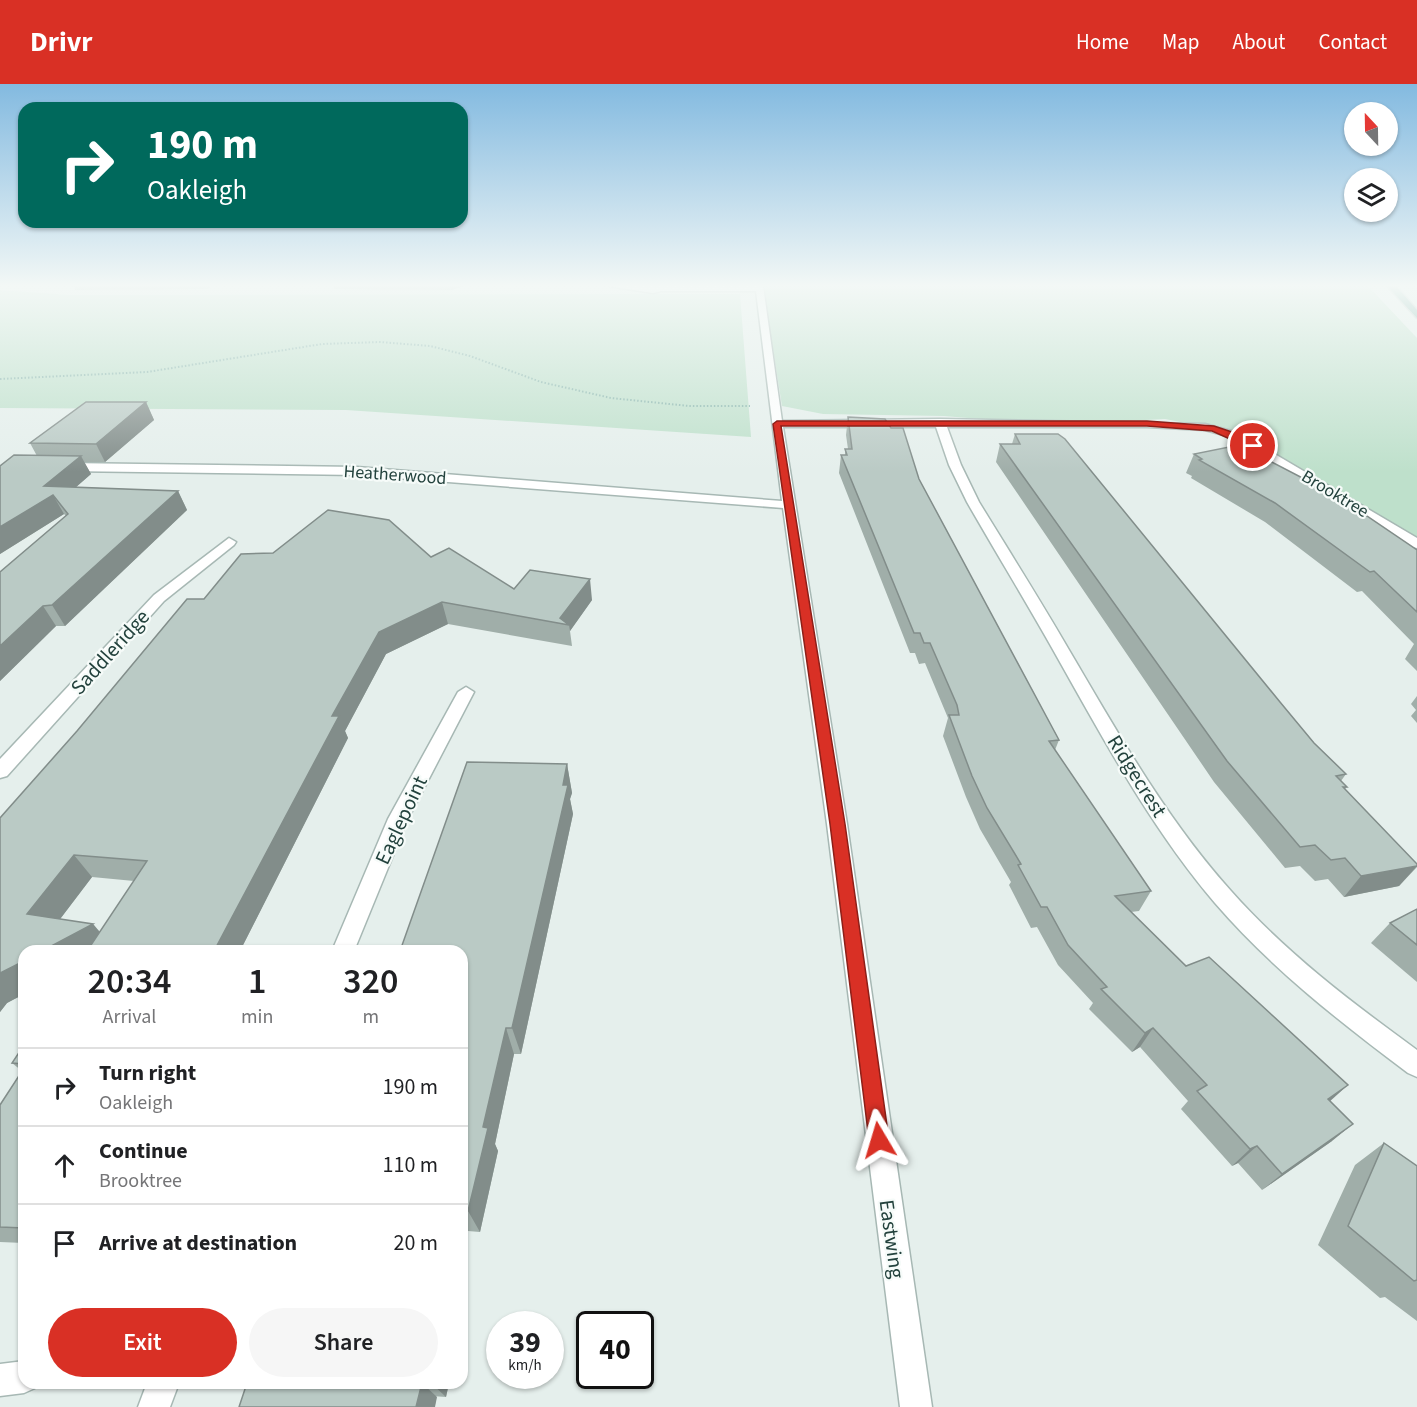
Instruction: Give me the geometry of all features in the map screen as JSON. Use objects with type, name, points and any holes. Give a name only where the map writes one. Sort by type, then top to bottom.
[{"type":"street","name":"Eastwing","points":[[769,348],[776,415],[837,824],[916,1407]]},
{"type":"street","name":"Brooktree","points":[[776,415],[940,422],[1214,428],[1235,435],[1417,544]]},
{"type":"street","name":"Ridgecrest","points":[[940,422],[955,465],[973,502],[1133,774],[1185,849],[1224,898],[1285,957],[1384,1041],[1417,1065]]},
{"type":"street","name":"Heatherwood","points":[[57,467],[357,471],[789,505]]},
{"type":"street","name":"Saddleridge","points":[[0,771],[159,598],[229,542]]},
{"type":"street","name":"Eaglepoint","points":[[346,945],[398,819],[466,692]]},
{"type":"street","points":[[0,1380],[18,1378]]},
{"type":"street","points":[[154,1407],[161,1389]]},
{"type":"path","points":[[0,379],[147,372],[299,348]]},
{"type":"path","points":[[437,348],[460,353],[541,382],[611,398],[776,415]]},
{"type":"green space","points":[[0,348],[744,348],[751,437],[346,410],[0,408]]},
{"type":"green space","points":[[773,348],[1417,348],[1417,548],[1221,430],[1165,419],[1084,423],[1004,421],[944,416],[823,414],[782,406]]},
{"type":"building","points":[[86,402],[146,402],[96,444],[30,443]]},
{"type":"building","points":[[848,417],[885,419],[891,428],[903,428],[919,479],[1059,740],[1049,741],[1151,891],[1115,896],[1186,966],[1209,957],[1348,1085],[1328,1099],[1353,1124],[1282,1174],[1257,1146],[1250,1149],[1197,1091],[1207,1085],[1153,1028],[1145,1033],[1101,989],[1107,987],[1068,945],[1047,907],[1041,907],[1018,865],[1021,864],[987,808],[972,776],[949,715],[959,715],[957,705],[930,643],[924,643],[920,633],[914,633],[841,455],[847,455],[845,449],[852,449]]},
{"type":"building","points":[[1015,434],[1058,434],[1065,439],[1314,743],[1346,774],[1336,776],[1347,787],[1343,787],[1417,866],[1361,876],[1345,858],[1331,860],[1315,845],[1300,847],[1227,761],[1000,444],[1020,444]]},
{"type":"building","points":[[1239,445],[1339,497],[1417,550],[1417,612],[1374,571],[1370,572],[1275,503],[1199,460],[1202,459],[1194,454]]},
{"type":"building","points":[[14,455],[81,456],[44,486],[178,491],[52,605],[43,606],[0,646],[0,572],[68,514],[53,495],[0,527],[0,466]]},
{"type":"building","points":[[328,510],[389,520],[431,557],[449,548],[514,589],[530,570],[590,579],[560,618],[569,625],[442,602],[379,632],[332,716],[339,716],[217,945],[91,945],[147,861],[74,855],[27,914],[93,924],[53,945],[18,945],[18,964],[0,973],[0,818],[77,731],[187,599],[204,599],[241,554],[273,553]]},
{"type":"building","points":[[467,762],[567,764],[563,785],[568,785],[512,1028],[506,1028],[483,1127],[488,1128],[468,1211],[468,945],[402,945]]},
{"type":"building","points":[[1417,909],[1417,945],[1390,923]]},
{"type":"building","points":[[18,1054],[18,1064],[12,1063]]},
{"type":"building","points":[[18,1077],[18,1228],[0,1227],[0,1105]]},
{"type":"building","points":[[1384,1143],[1417,1166],[1417,1280],[1414,1281],[1348,1226]]},
{"type":"building","points":[[245,1389],[420,1389],[416,1407],[239,1407]]},
{"type":"route","points":[[879,1140],[837,824],[777,424],[940,422],[1147,424],[1214,428],[1235,435],[1253,446]]}]
